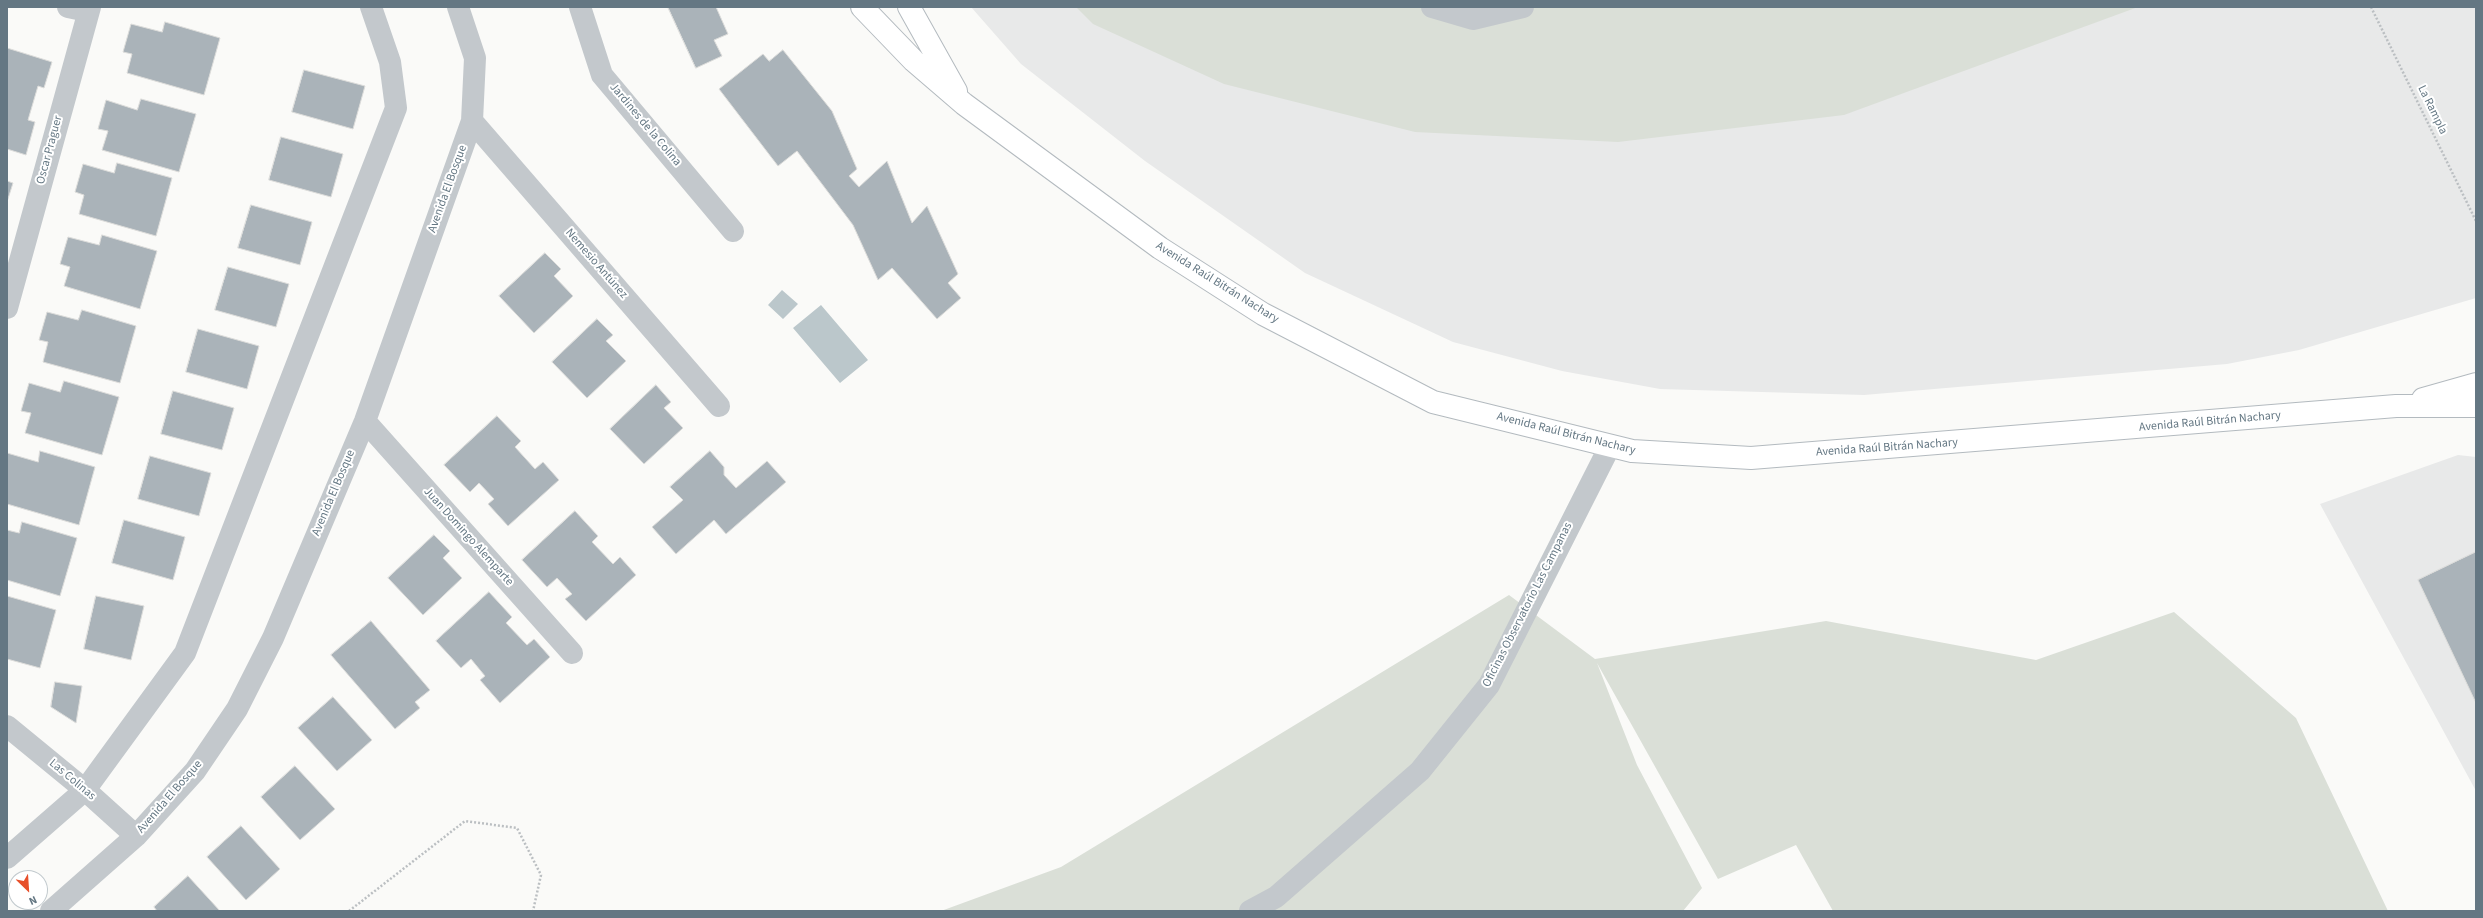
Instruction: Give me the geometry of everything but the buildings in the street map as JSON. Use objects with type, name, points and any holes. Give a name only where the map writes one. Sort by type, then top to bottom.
[{"type":"main road","name":"Avenida Raúl Bitrán Nachary","points":[[862,7],[914,61],[964,104],[1160,248],[1263,314],[1433,402],[1632,452],[1751,458],[2396,406],[2476,406]]},
{"type":"main road","points":[[909,7],[964,104]]},
{"type":"main road","name":"Avenida Raúl Bitrán Nachary","points":[[2396,406],[2476,384]]},
{"type":"street","points":[[7,858],[85,790],[185,653],[396,108],[390,62],[371,7]]},
{"type":"street","name":"Avenida El Bosque","points":[[52,911],[136,836],[195,771],[237,709],[273,638],[365,421],[472,121],[474,58],[458,7]]},
{"type":"street","name":"Jardines de la Colina","points":[[580,7],[602,74],[733,231]]},
{"type":"street","points":[[1432,7],[1472,19],[1523,7]]},
{"type":"street","name":"Oscar Praguer","points":[[7,308],[82,8]]},
{"type":"street","name":"Nemesio Antúnez","points":[[472,121],[719,406]]},
{"type":"street","name":"Juan Domingo Alemparte","points":[[365,421],[572,653]]},
{"type":"street","name":"Oficinas Observatorio Las Campanas","points":[[1250,911],[1276,897],[1420,771],[1489,684],[1610,446]]},
{"type":"street","name":"Las Colinas","points":[[7,726],[85,790],[136,836]]},
{"type":"path","name":"La Rampla","points":[[2371,7],[2476,220]]},
{"type":"path","points":[[349,911],[465,821],[517,828],[541,875],[533,911]]},
{"type":"shaded area","points":[[971,7],[2476,7],[2476,298],[2299,350],[2227,364],[1864,395],[1660,389],[1562,371],[1453,342],[1305,273],[1145,161],[1021,64]]},
{"type":"shaded area","points":[[1076,7],[2138,7],[1844,115],[1618,142],[1415,132],[1224,84],[1093,24]]},
{"type":"shaded area","points":[[782,290],[798,304],[783,319],[768,305]]},
{"type":"shaded area","points":[[821,305],[868,360],[840,383],[793,328]]},
{"type":"shaded area","points":[[2458,455],[2476,457],[2476,791],[2320,504]]},
{"type":"shaded area","points":[[1509,595],[1595,659],[1826,621],[2036,660],[2174,612],[2296,718],[2388,911],[1833,911],[1796,845],[1718,879],[1597,663],[1637,765],[1702,888],[1683,911],[941,911],[1061,867]]}]
